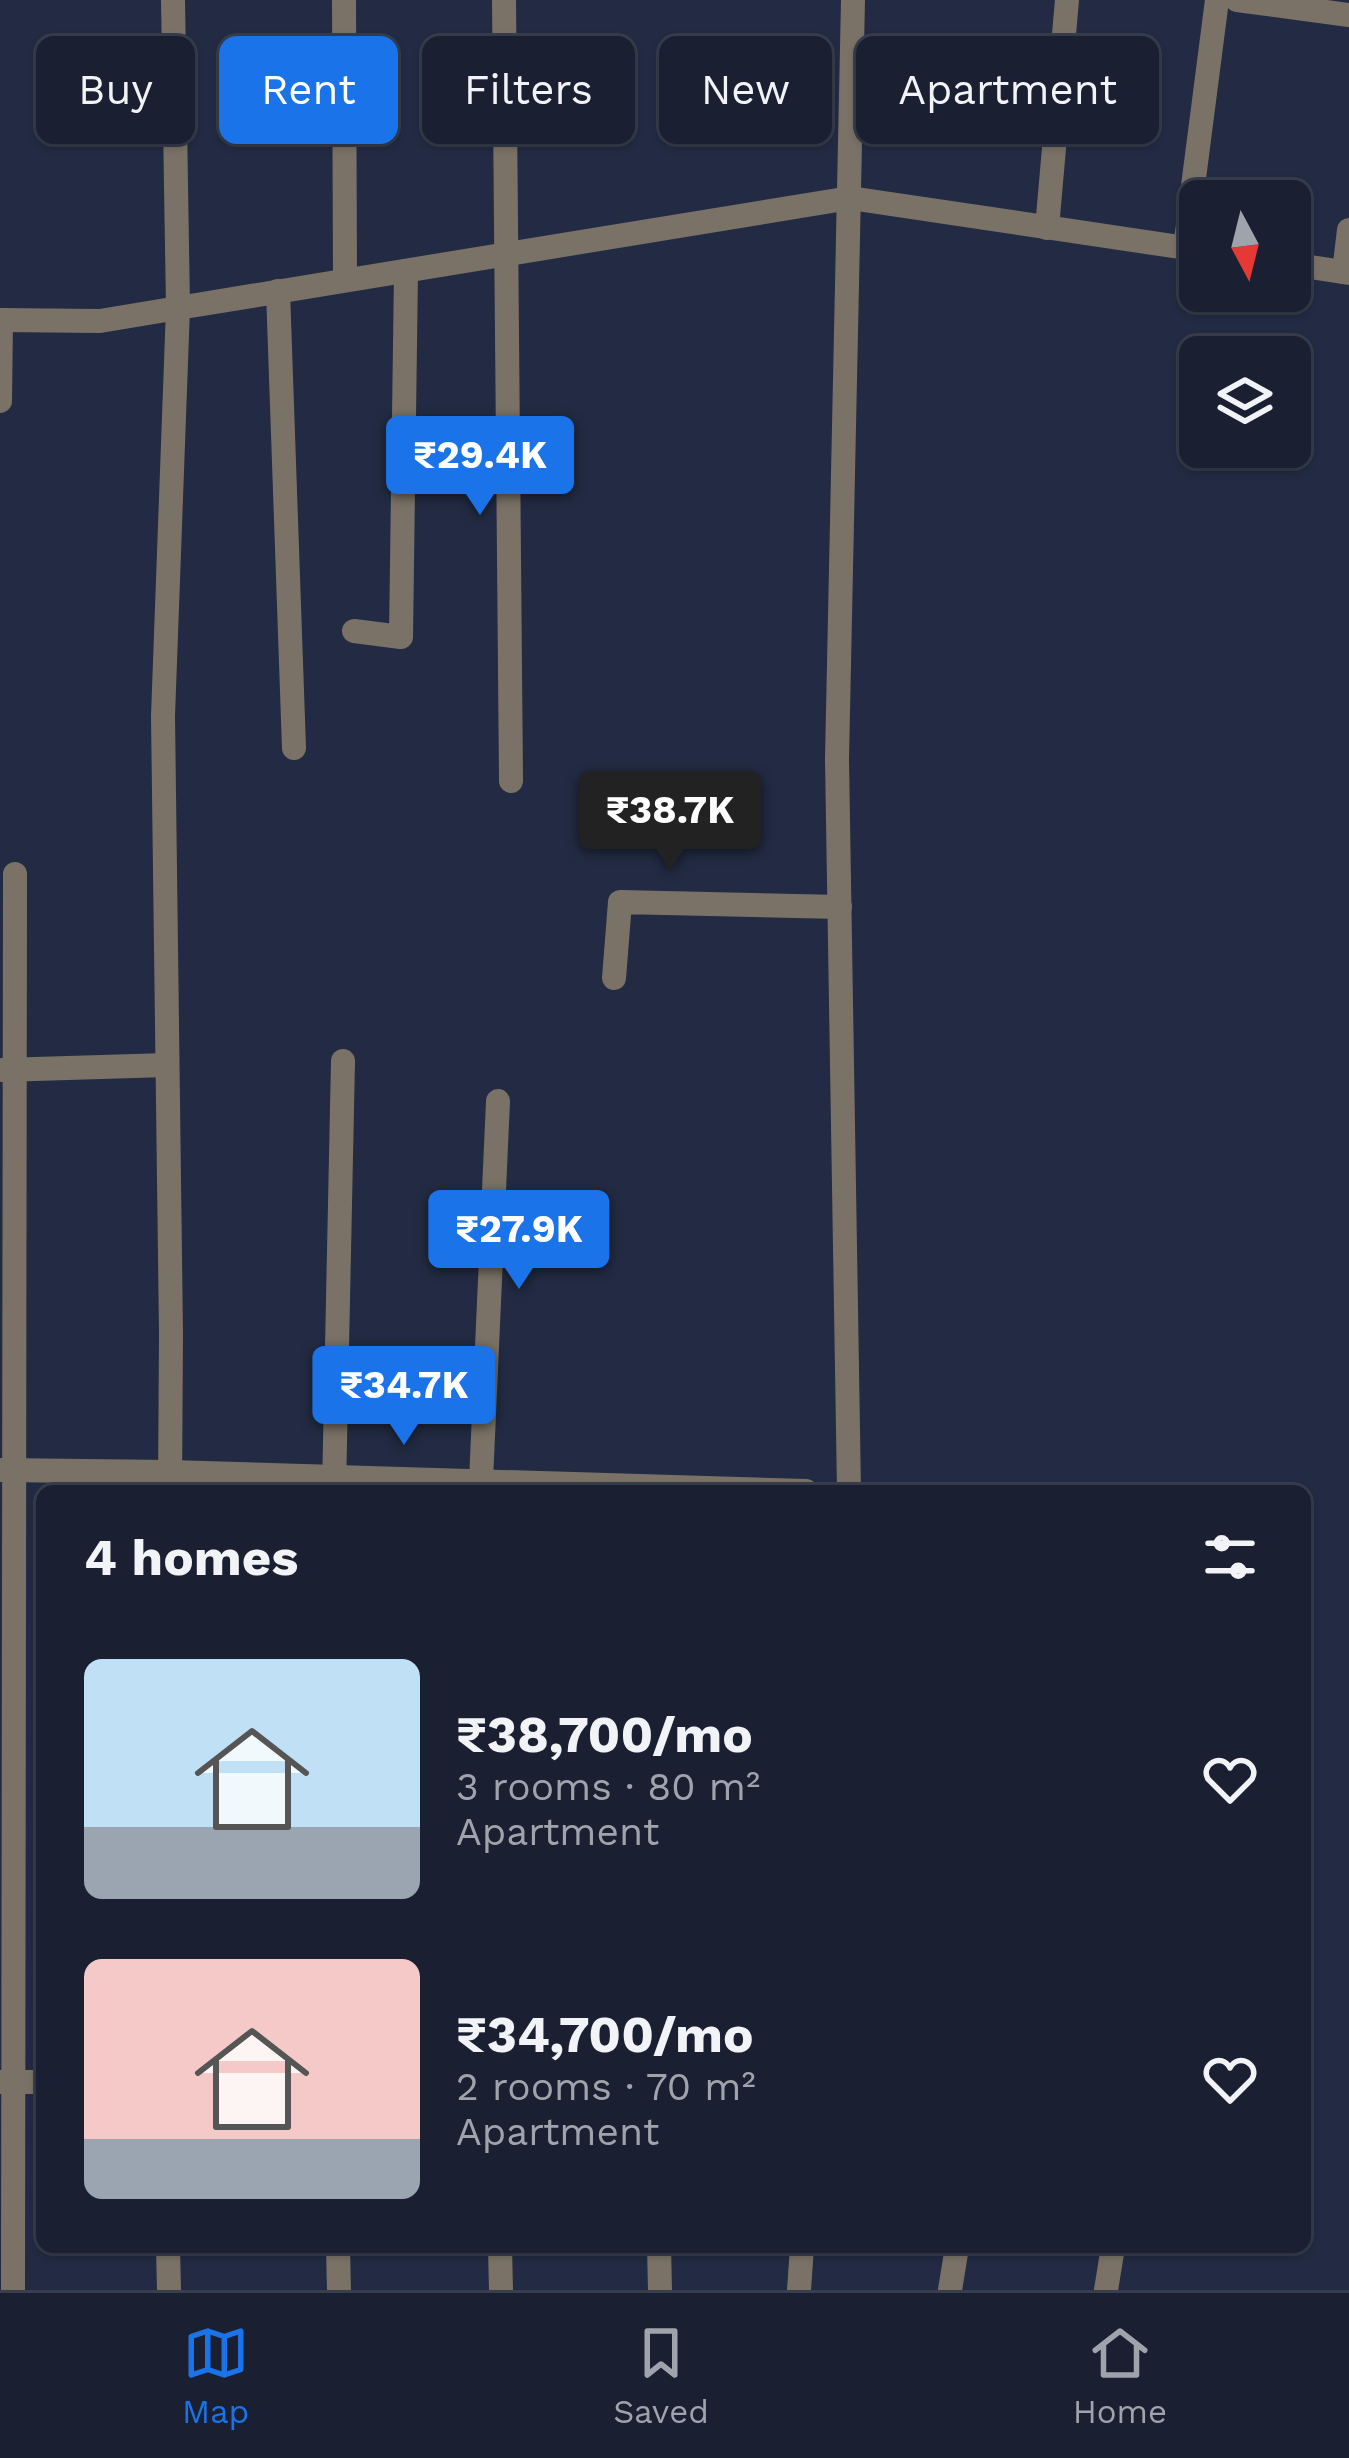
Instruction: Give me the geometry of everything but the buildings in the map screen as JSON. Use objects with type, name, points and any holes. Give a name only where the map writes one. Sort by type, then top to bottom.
[{"type":"street","points":[[170,1481],[163,716],[178,308],[173,0]]},
{"type":"street","points":[[344,0],[345,280]]},
{"type":"street","points":[[504,0],[511,782]]},
{"type":"street","points":[[849,1485],[837,759],[854,0]]},
{"type":"street","points":[[1047,228],[1066,0]]},
{"type":"street","points":[[1200,180],[1217,0]]},
{"type":"street","points":[[1237,0],[1349,15]]},
{"type":"street","points":[[0,401],[1,320],[100,321],[850,198],[1179,247]]},
{"type":"street","points":[[1311,267],[1347,272],[1349,230]]},
{"type":"street","points":[[354,631],[401,637],[406,271]]},
{"type":"street","points":[[278,291],[294,748]]},
{"type":"street","points":[[13,2290],[6,2082],[7,1070],[15,874]]},
{"type":"street","points":[[614,978],[620,902],[840,908]]},
{"type":"street","points":[[334,1484],[343,1061]]},
{"type":"street","points":[[7,1070],[167,1065]]},
{"type":"street","points":[[481,1481],[498,1101]]},
{"type":"street","points":[[7,1471],[170,1481],[611,1485]]},
{"type":"street","points":[[168,2253],[169,2290]]},
{"type":"street","points":[[338,2253],[339,2290]]},
{"type":"street","points":[[500,2253],[501,2290]]},
{"type":"street","points":[[659,2253],[660,2290]]},
{"type":"street","points":[[799,2290],[802,2253]]},
{"type":"street","points":[[950,2290],[956,2253]]},
{"type":"street","points":[[1106,2290],[1112,2253]]}]
